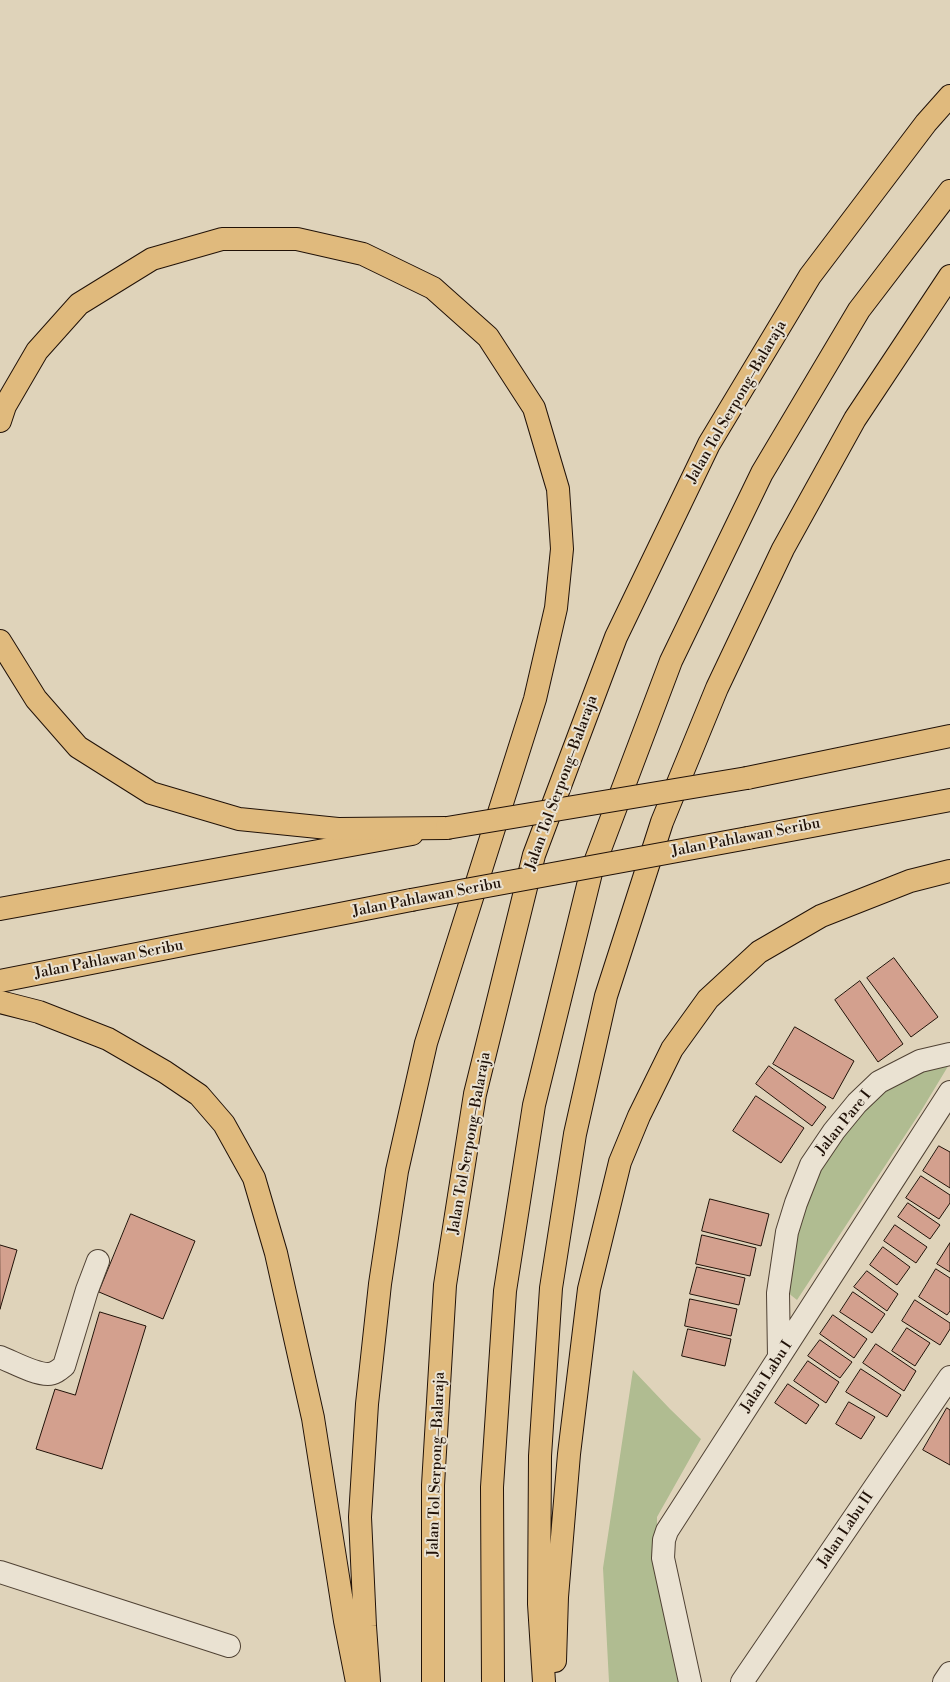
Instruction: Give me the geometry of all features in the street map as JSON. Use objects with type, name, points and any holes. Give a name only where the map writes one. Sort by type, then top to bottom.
[{"type":"main road","name":"Jalan Tol Serpong–Balaraja","points":[[433,1682],[433,1485],[445,1285],[475,1094],[534,855],[616,637],[709,444],[810,276],[926,123],[950,96]]},
{"type":"main road","points":[[493,1682],[492,1487],[505,1291],[534,1105],[591,873],[671,661],[762,472],[859,310],[950,191]]},
{"type":"main road","points":[[0,421],[5,406],[37,351],[79,304],[119,279],[152,259],[222,239],[297,239],[363,254],[433,288],[488,337],[534,408],[558,489],[562,549],[556,608],[535,699],[426,1043],[397,1171],[380,1284],[367,1404],[360,1517],[369,1682]]},
{"type":"main road","points":[[544,1682],[539,1604],[540,1456],[551,1288],[574,1134],[606,996],[662,822],[717,688],[782,549],[855,419],[950,276]]},
{"type":"main road","points":[[0,641],[36,699],[78,747],[151,793],[240,819],[338,829],[448,828]]},
{"type":"main road","points":[[0,909],[448,828],[747,778],[950,736]]},
{"type":"main road","name":"Jalan Pahlawan Seribu","points":[[0,981],[411,900],[950,800]]},
{"type":"main road","points":[[554,1682],[557,1597],[569,1454],[589,1289],[620,1162],[642,1110],[672,1049],[708,999],[759,952],[821,916],[910,882],[950,871]]},
{"type":"main road","points":[[0,1002],[39,1012],[108,1039],[165,1072],[199,1095],[224,1124],[254,1178],[276,1253],[313,1418],[345,1621],[357,1682]]},
{"type":"street","name":"Jalan Pare I","points":[[779,1357],[778,1293],[787,1232],[796,1203],[811,1165],[834,1131],[857,1103],[879,1082],[920,1061],[950,1054]]},
{"type":"street","name":"Jalan Labu I","points":[[690,1682],[663,1558],[664,1540],[667,1531],[950,1092]]},
{"type":"street","points":[[0,1357],[35,1371],[48,1374],[56,1372],[64,1366],[87,1290],[98,1261]]},
{"type":"street","name":"Jalan Labu II","points":[[742,1682],[950,1377]]},
{"type":"street","points":[[0,1572],[229,1646]]},
{"type":"street","points":[[944,1682],[950,1673]]},
{"type":"green space","points":[[950,1063],[921,1111],[797,1300],[787,1292],[805,1187],[880,1087],[907,1065]]},
{"type":"green space","points":[[633,1370],[701,1439],[657,1517],[657,1579],[678,1682],[609,1682],[603,1568]]},
{"type":"building","points":[[894,958],[938,1017],[911,1037],[867,978]]},
{"type":"building","points":[[860,981],[903,1044],[878,1062],[835,1000]]},
{"type":"building","points":[[795,1027],[854,1061],[833,1099],[773,1064]]},
{"type":"building","points":[[769,1066],[826,1107],[812,1126],[756,1084]]},
{"type":"building","points":[[756,1096],[804,1128],[781,1163],[733,1131]]},
{"type":"building","points":[[939,1146],[950,1152],[950,1188],[923,1171]]},
{"type":"building","points":[[921,1176],[950,1195],[950,1203],[939,1219],[906,1198]]},
{"type":"building","points":[[710,1199],[769,1214],[761,1246],[702,1231]]},
{"type":"building","points":[[908,1203],[940,1225],[930,1239],[898,1217]]},
{"type":"building","points":[[131,1214],[195,1241],[163,1319],[99,1292]]},
{"type":"building","points":[[895,1225],[927,1247],[916,1263],[884,1241]]},
{"type":"building","points":[[702,1235],[756,1248],[750,1276],[696,1264]]},
{"type":"building","points":[[950,1243],[950,1272],[937,1264]]},
{"type":"building","points":[[0,1245],[17,1250],[0,1309]]},
{"type":"building","points":[[883,1247],[910,1267],[897,1285],[870,1265]]},
{"type":"building","points":[[697,1267],[745,1278],[739,1305],[690,1294]]},
{"type":"building","points":[[936,1269],[950,1278],[950,1311],[947,1315],[919,1297]]},
{"type":"building","points":[[867,1271],[898,1294],[887,1311],[854,1287]]},
{"type":"building","points":[[853,1292],[885,1314],[872,1333],[840,1312]]},
{"type":"building","points":[[690,1299],[737,1309],[731,1336],[685,1326]]},
{"type":"building","points":[[915,1300],[950,1323],[950,1329],[940,1345],[902,1321]]},
{"type":"building","points":[[100,1312],[146,1326],[102,1469],[36,1449],[55,1389],[75,1395]]},
{"type":"building","points":[[833,1315],[867,1339],[854,1358],[820,1334]]},
{"type":"building","points":[[907,1328],[930,1343],[915,1366],[892,1351]]},
{"type":"building","points":[[688,1329],[731,1339],[725,1366],[682,1356]]},
{"type":"building","points":[[820,1340],[852,1362],[840,1378],[808,1356]]},
{"type":"building","points":[[876,1344],[916,1371],[904,1391],[863,1363]]},
{"type":"building","points":[[808,1361],[839,1382],[826,1403],[794,1381]]},
{"type":"building","points":[[861,1369],[901,1395],[887,1417],[846,1392]]},
{"type":"building","points":[[788,1384],[819,1405],[806,1424],[775,1403]]},
{"type":"building","points":[[849,1402],[875,1417],[861,1439],[836,1424]]},
{"type":"building","points":[[947,1408],[950,1410],[950,1465],[923,1450]]}]
